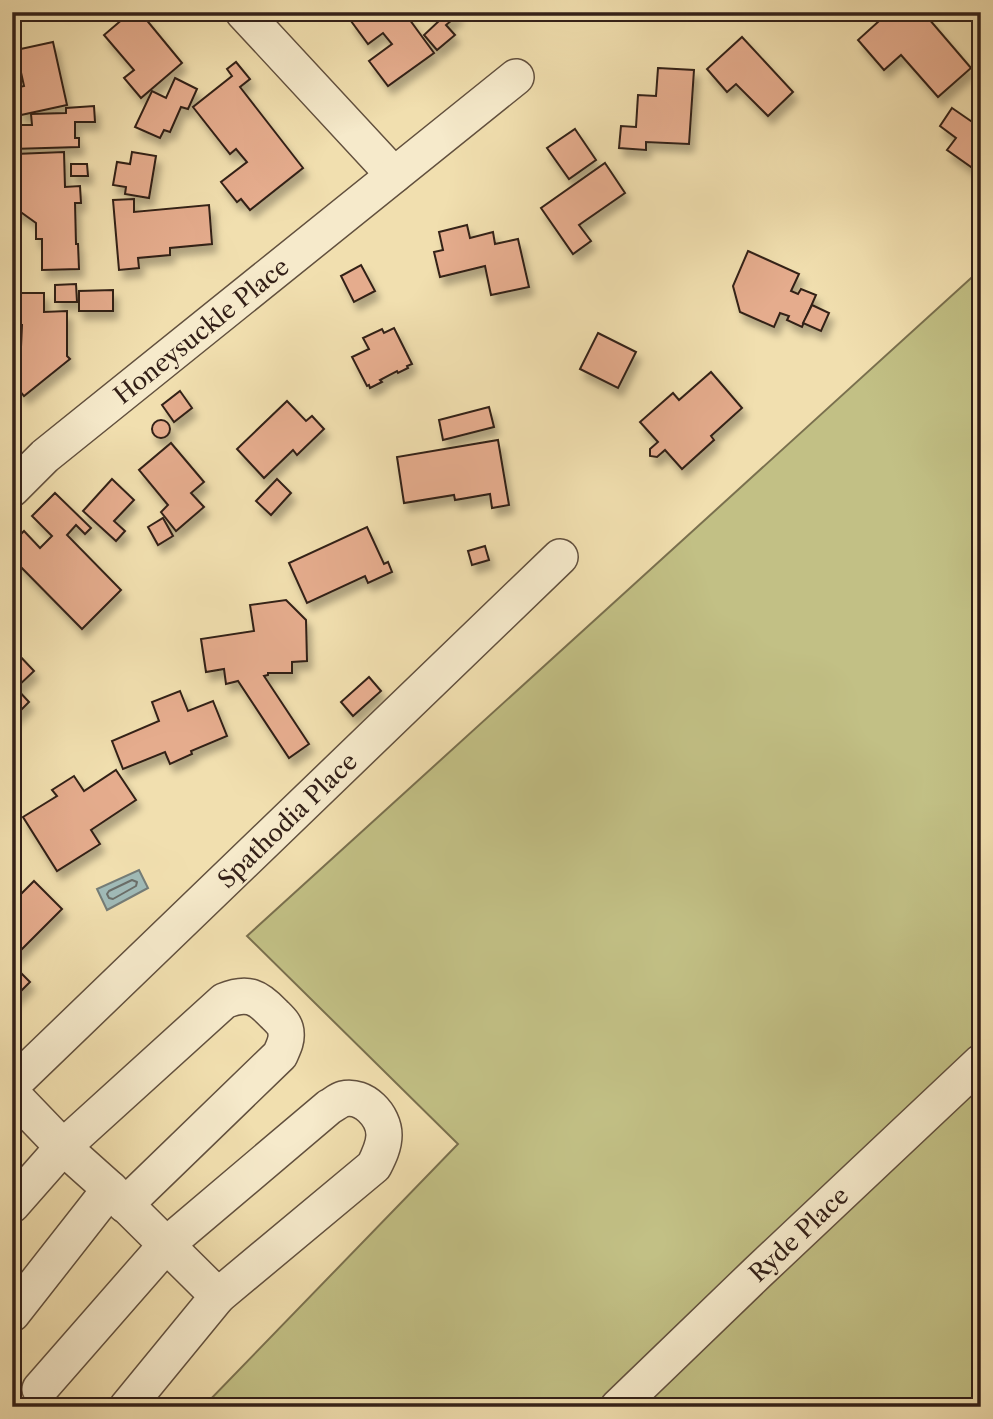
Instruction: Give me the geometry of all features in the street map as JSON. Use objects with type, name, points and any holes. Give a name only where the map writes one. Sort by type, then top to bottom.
[{"type":"street","points":[[243,12],[394,175]]},
{"type":"street","name":"Honeysuckle Place","points":[[13,486],[45,456],[516,77]]},
{"type":"street","name":"Spathodia Place","points":[[12,1085],[560,556]]},
{"type":"street","points":[[12,1205],[63,1147],[224,1001],[244,996],[260,999],[285,1025],[287,1035],[280,1055],[118,1197],[12,1314]]},
{"type":"street","name":"Ryde Place","points":[[618,1407],[981,1062]]},
{"type":"street","points":[[12,1094],[63,1147],[218,1296]]},
{"type":"street","points":[[40,1390],[166,1245],[329,1107],[343,1099],[367,1104],[380,1118],[384,1134],[382,1151],[374,1166],[218,1296],[127,1407]]},
{"type":"shaded area","points":[[981,269],[981,1407],[203,1407],[458,1144],[247,936]]},
{"type":"water","points":[[139,870],[148,888],[107,910],[97,889]]},
{"type":"building","points":[[131,12],[140,12],[182,63],[141,98],[124,78],[134,70],[104,35]]},
{"type":"building","points":[[364,12],[404,12],[434,53],[388,86],[369,61],[392,44],[383,33],[368,44],[351,21]]},
{"type":"building","points":[[431,12],[456,12],[458,15],[446,25],[455,35],[437,50],[424,35],[439,21]]},
{"type":"building","points":[[889,12],[923,12],[971,68],[938,97],[901,55],[884,70],[858,40]]},
{"type":"building","points":[[742,37],[793,92],[768,116],[736,84],[727,92],[707,69]]},
{"type":"building","points":[[53,42],[67,105],[21,115],[15,88],[24,86],[16,50]]},
{"type":"building","points":[[236,62],[250,79],[240,87],[303,168],[250,210],[241,199],[237,202],[221,182],[247,162],[236,149],[230,154],[193,107],[232,76],[227,69]]},
{"type":"building","points":[[658,68],[694,70],[689,144],[646,142],[646,150],[619,148],[621,126],[636,127],[638,95],[656,96]]},
{"type":"building","points":[[175,78],[197,89],[188,109],[181,107],[170,132],[164,130],[160,138],[135,127],[152,91],[166,98]]},
{"type":"building","points":[[94,106],[95,122],[75,122],[75,138],[79,138],[79,147],[12,149],[12,125],[32,125],[31,114],[66,113],[66,108]]},
{"type":"building","points":[[952,108],[981,128],[981,174],[947,150],[956,138],[940,126]]},
{"type":"building","points":[[575,129],[596,160],[569,179],[547,148]]},
{"type":"building","points":[[64,152],[65,187],[80,186],[81,203],[75,203],[79,269],[42,270],[42,239],[36,239],[36,223],[22,213],[12,213],[12,185],[16,185],[15,154]]},
{"type":"building","points":[[132,152],[156,156],[149,198],[125,194],[126,187],[113,185],[117,162],[130,164]]},
{"type":"building","points":[[605,163],[625,193],[579,225],[591,241],[573,254],[541,208]]},
{"type":"building","points":[[71,164],[87,164],[88,176],[71,176]]},
{"type":"building","points":[[134,199],[134,212],[209,205],[212,244],[170,248],[170,255],[138,258],[139,268],[119,270],[113,200]]},
{"type":"building","points":[[467,225],[470,238],[493,232],[495,244],[518,239],[529,287],[491,295],[485,266],[440,277],[434,252],[443,250],[439,232]]},
{"type":"building","points":[[748,251],[799,274],[791,291],[798,294],[801,289],[816,295],[802,327],[787,320],[789,316],[780,313],[774,327],[740,312],[733,286]]},
{"type":"building","points":[[361,265],[375,291],[354,302],[341,276]]},
{"type":"building","points":[[76,284],[77,302],[55,302],[55,285]]},
{"type":"building","points":[[113,290],[113,311],[79,311],[79,291]]},
{"type":"building","points":[[12,293],[44,293],[44,312],[67,311],[67,356],[70,359],[24,396],[12,381],[12,354],[21,347],[22,325],[12,325]]},
{"type":"building","points":[[812,305],[829,313],[821,331],[803,323]]},
{"type":"building","points":[[394,328],[412,364],[370,388],[352,357],[369,349],[363,338],[382,329],[384,333]]},
{"type":"building","points":[[598,333],[636,352],[618,388],[580,369]]},
{"type":"building","points":[[711,372],[742,408],[711,436],[714,440],[682,469],[665,450],[657,457],[650,456],[650,449],[658,442],[640,422],[673,393],[679,400]]},
{"type":"building","points":[[180,391],[192,408],[174,422],[162,405]]},
{"type":"building","points":[[287,401],[306,421],[312,416],[324,429],[297,455],[293,450],[264,478],[237,449]]},
{"type":"building","points":[[489,407],[494,427],[443,440],[439,420]]},
{"type":"building","points":[[161,420],[167,423],[170,429],[167,435],[161,438],[155,435],[152,429],[155,423]]},
{"type":"building","points":[[498,440],[509,505],[492,508],[490,494],[455,500],[454,495],[404,503],[397,457]]},
{"type":"building","points":[[171,443],[204,482],[191,493],[204,507],[176,531],[161,512],[168,505],[139,470]]},
{"type":"building","points":[[112,479],[134,500],[114,521],[125,531],[116,541],[83,511]]},
{"type":"building","points":[[277,479],[291,493],[271,515],[256,501]]},
{"type":"building","points":[[55,493],[91,528],[85,534],[76,525],[67,535],[121,590],[82,629],[12,558],[12,543],[24,531],[40,548],[52,536],[32,516]]},
{"type":"building","points":[[163,518],[173,536],[158,545],[148,527]]},
{"type":"building","points":[[367,527],[384,564],[388,562],[392,572],[368,583],[365,576],[307,603],[289,563]]},
{"type":"building","points":[[485,546],[489,560],[472,565],[468,551]]},
{"type":"building","points":[[286,600],[306,620],[307,661],[292,662],[292,673],[268,673],[264,676],[309,744],[289,758],[238,681],[226,684],[224,669],[206,672],[201,639],[254,631],[250,605]]},
{"type":"building","points":[[17,653],[34,671],[16,688],[29,702],[12,719],[12,657]]},
{"type":"building","points":[[369,677],[381,691],[353,716],[341,702]]},
{"type":"building","points":[[180,691],[188,711],[213,701],[227,736],[191,751],[192,754],[170,764],[165,752],[123,769],[112,741],[159,721],[152,702]]},
{"type":"building","points":[[116,770],[136,800],[91,830],[100,844],[57,871],[23,817],[57,796],[52,790],[74,776],[84,791]]},
{"type":"building","points":[[34,881],[62,909],[12,959],[12,903]]},
{"type":"building","points":[[12,964],[30,982],[12,1000]]}]
